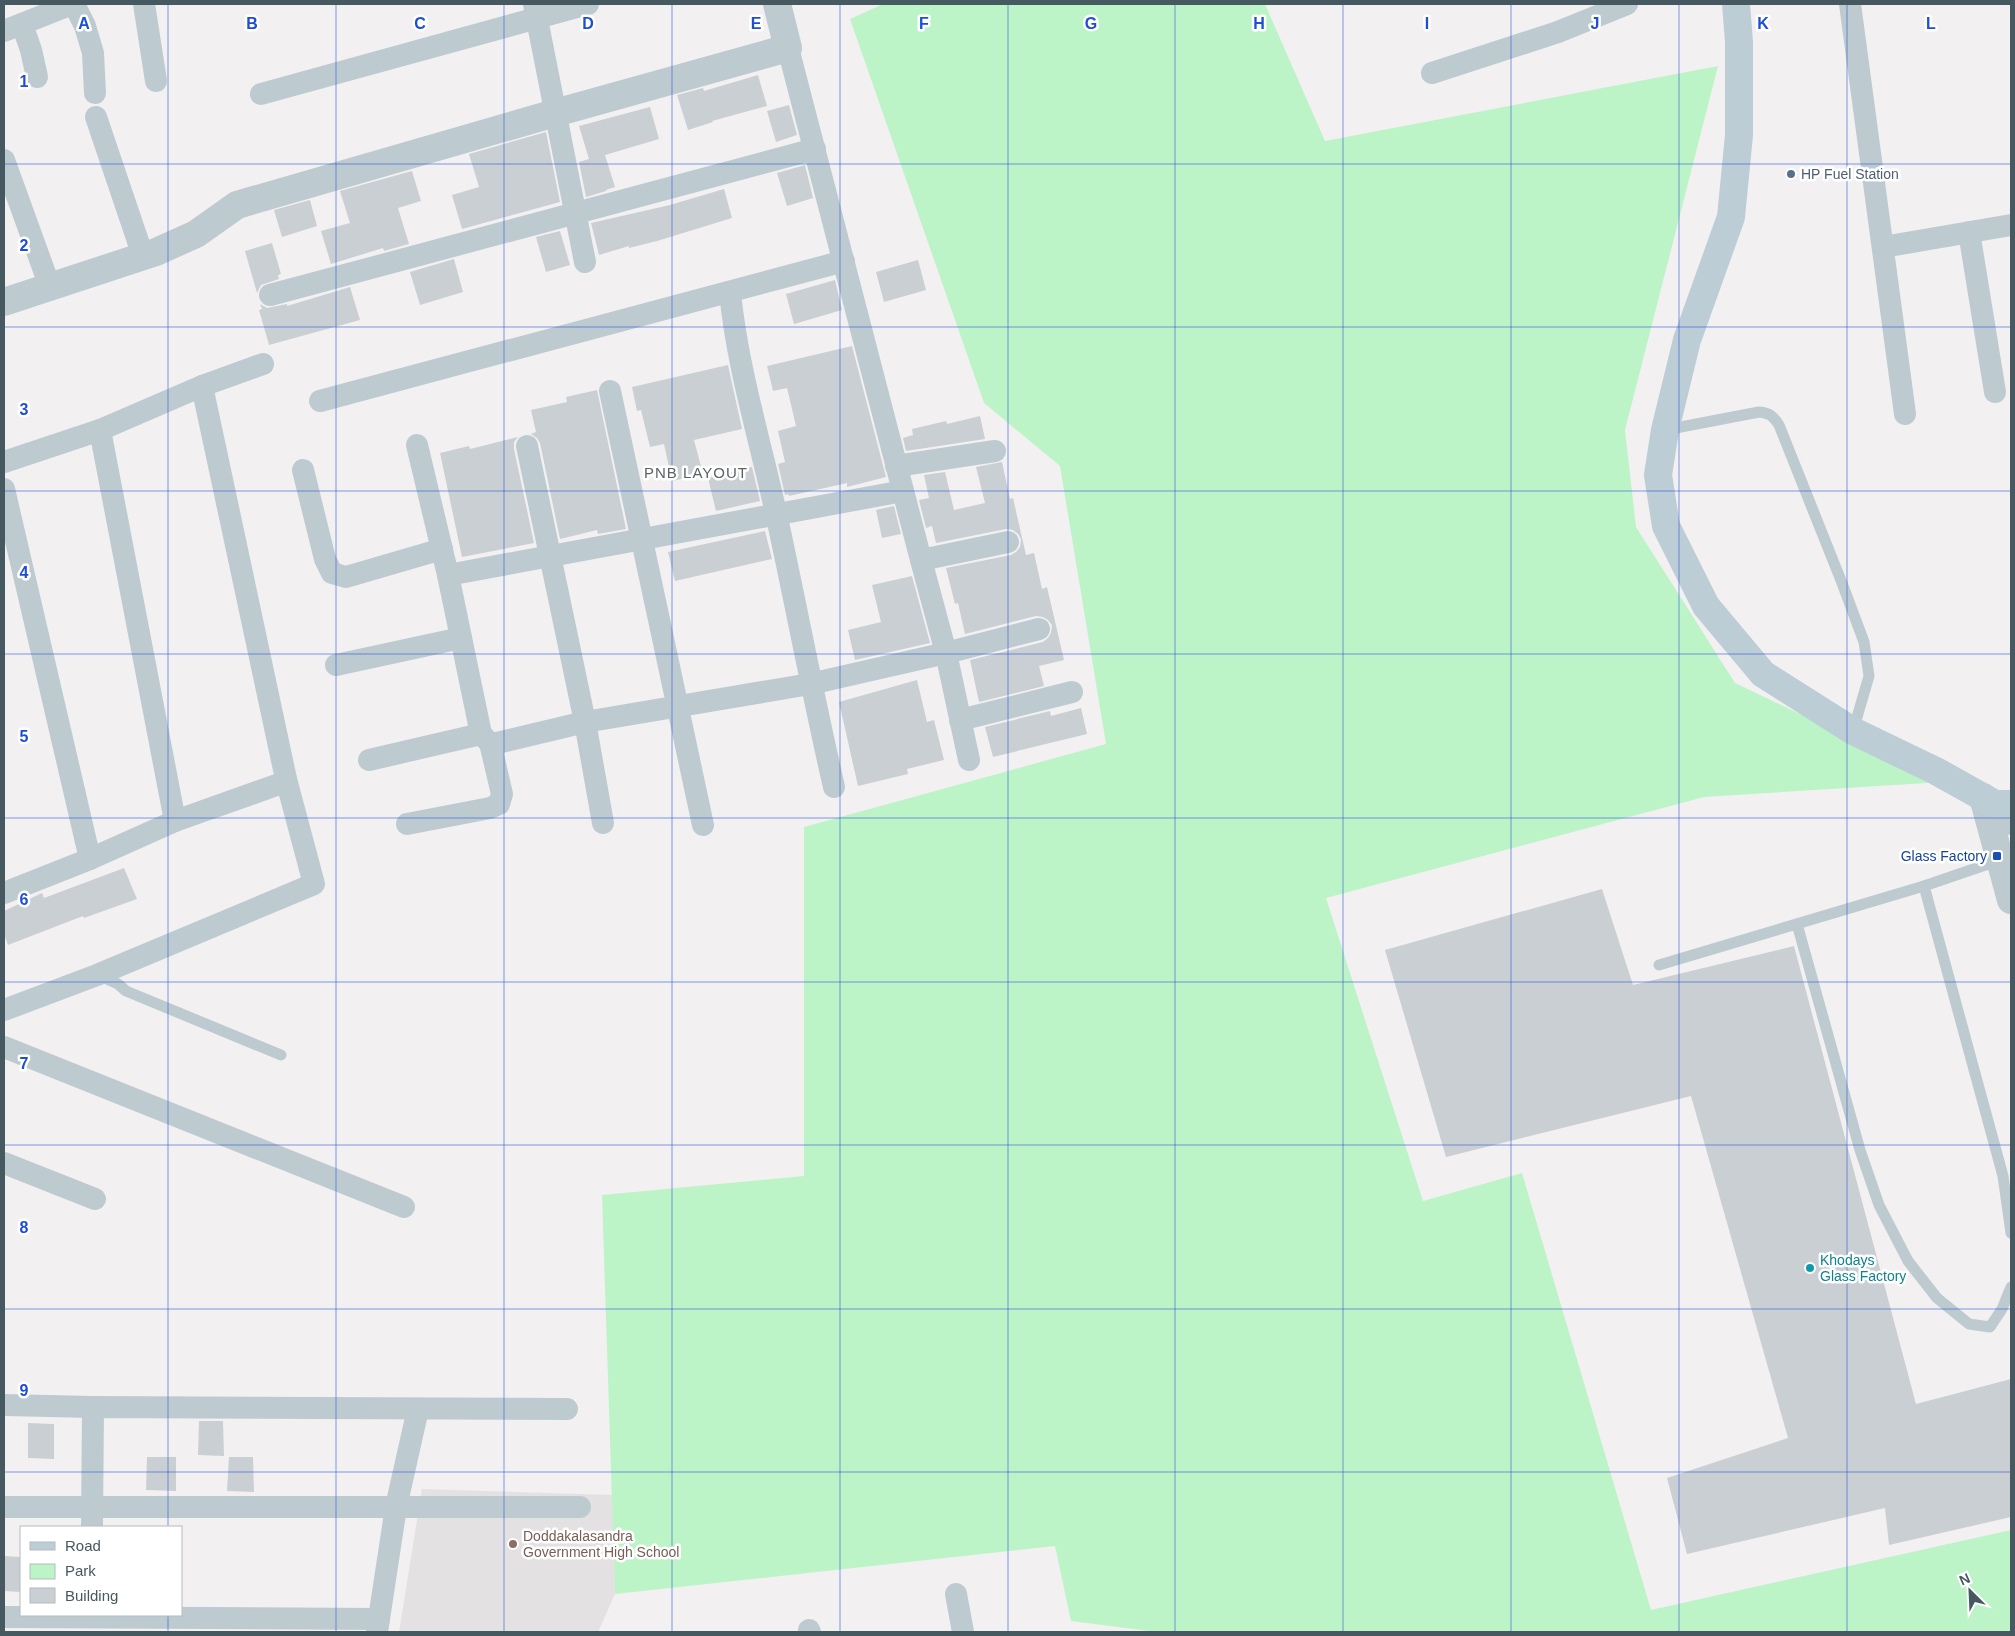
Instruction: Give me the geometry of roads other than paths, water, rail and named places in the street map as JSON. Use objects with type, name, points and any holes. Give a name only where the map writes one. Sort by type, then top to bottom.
[{"type":"main road","points":[[1736,4],[1739,42],[1739,135],[1731,217],[1687,340],[1665,430],[1658,475],[1666,526],[1706,606],[1763,674],[1853,730],[2003,806]]},
{"type":"street","points":[[37,77],[32,50],[13,27],[73,4],[85,26],[93,53],[95,93]]},
{"type":"street","points":[[144,4],[156,81]]},
{"type":"street","points":[[261,94],[536,11],[588,4]]},
{"type":"street","points":[[777,4],[902,491],[946,653],[969,760]]},
{"type":"street","points":[[1432,72],[1558,32],[1627,4]]},
{"type":"street","points":[[1850,4],[1905,414]]},
{"type":"street","points":[[536,11],[574,214],[585,262]]},
{"type":"street","points":[[4,302],[143,256],[196,234],[247,202],[788,48]]},
{"type":"street","points":[[96,118],[143,256]]},
{"type":"street","points":[[270,295],[814,149]]},
{"type":"street","points":[[4,160],[50,287]]},
{"type":"street","points":[[1882,247],[2011,225]]},
{"type":"street","points":[[1968,232],[1995,392]]},
{"type":"street","points":[[320,401],[844,261]]},
{"type":"street","points":[[730,292],[733,328],[776,514],[810,684],[834,787]]},
{"type":"street","points":[[4,462],[100,430],[202,386],[263,364]]},
{"type":"street","points":[[4,1010],[97,974],[314,884],[286,779],[202,386]]},
{"type":"street","points":[[610,392],[703,825]]},
{"type":"street","points":[[100,430],[175,821]]},
{"type":"street","points":[[408,824],[490,808],[499,804],[502,794],[461,638],[417,445]]},
{"type":"street","points":[[527,446],[585,722],[603,823]]},
{"type":"street","points":[[896,466],[995,451]]},
{"type":"street","points":[[303,470],[325,559],[332,573],[346,577],[442,549]]},
{"type":"street","points":[[4,489],[90,859]]},
{"type":"street","points":[[448,575],[902,491]]},
{"type":"street","points":[[920,560],[1008,542]]},
{"type":"street","points":[[369,760],[486,739],[497,743],[585,722],[810,684],[946,653],[1038,629]]},
{"type":"street","points":[[336,665],[461,638]]},
{"type":"street","points":[[960,720],[1072,692]]},
{"type":"street","points":[[4,893],[90,859],[175,821],[285,782],[286,779]]},
{"type":"street","points":[[2003,806],[2000,860],[2011,900]]},
{"type":"street","points":[[4,1047],[404,1207]]},
{"type":"street","points":[[4,1163],[95,1199]]},
{"type":"street","points":[[4,1405],[566,1409]]},
{"type":"street","points":[[92,1517],[93,1407]]},
{"type":"street","points":[[4,1617],[91,1622],[378,1626],[396,1507],[418,1409]]},
{"type":"street","points":[[4,1507],[92,1517],[396,1507],[580,1507]]},
{"type":"street","points":[[956,1594],[963,1632]]},
{"type":"lane","points":[[1665,430],[1759,412],[1768,412],[1779,425],[1864,642],[1869,676],[1853,730]]},
{"type":"lane","points":[[1659,965],[1924,886],[2000,860]]},
{"type":"lane","points":[[1924,886],[2003,1176],[2011,1233]]},
{"type":"lane","points":[[1798,924],[1860,1150],[1879,1205],[1908,1261],[1937,1298],[1969,1324],[1990,1327],[2002,1309],[2011,1287]]},
{"type":"lane","points":[[97,974],[118,984],[126,991],[281,1055]]},
{"type":"place","name":"HP Fuel Station","points":[[1791,174]]},
{"type":"place","name":"Glass Factory","points":[[1997,856]]},
{"type":"place","name":"Khodays Glass Factory","points":[[1810,1268]]},
{"type":"place","name":"Doddakalasandra Government High School","points":[[513,1544]]},
{"type":"district","name":"PNB LAYOUT","points":[[696,472]]}]
